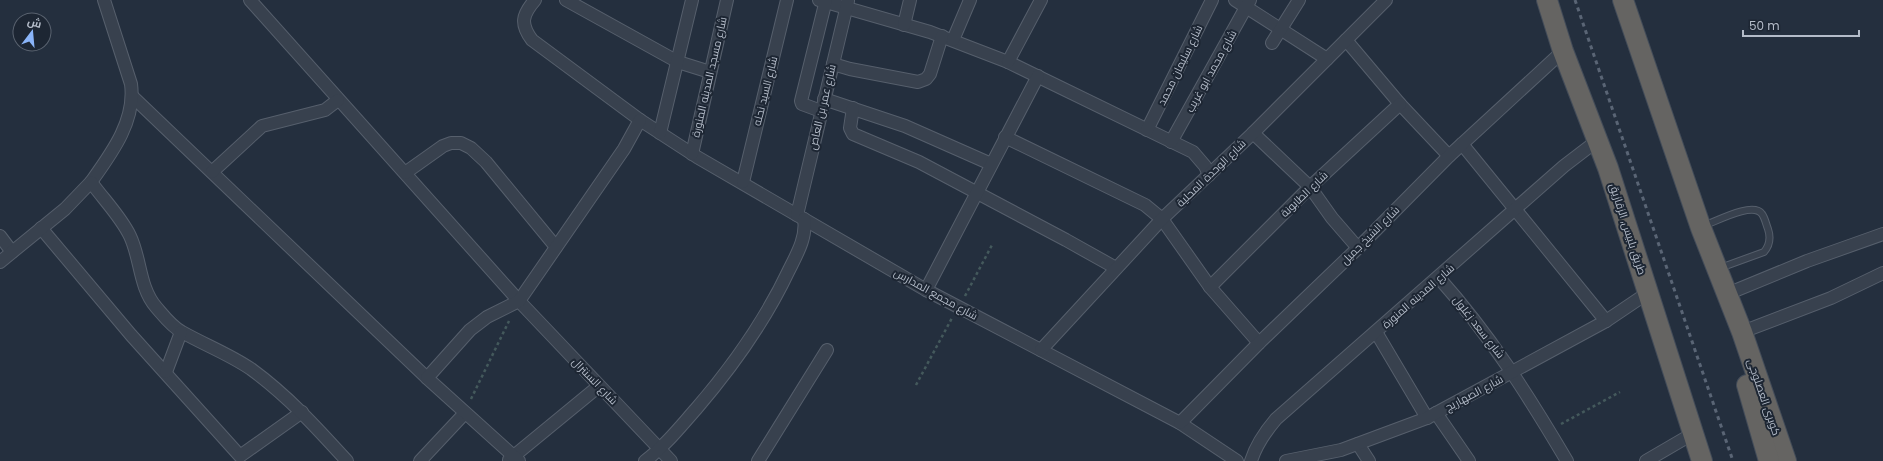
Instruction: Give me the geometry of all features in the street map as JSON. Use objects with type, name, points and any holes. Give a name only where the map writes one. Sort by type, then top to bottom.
[{"type":"highway","name":"طريق بلبيس, الزقازيق","points":[[1547,0],[1563,51],[1598,140],[1649,292],[1702,461]]},
{"type":"highway","points":[[1623,0],[1701,228],[1742,332],[1742,359],[1746,381],[1769,461]]},
{"type":"highway","name":"كوبرى العصلوجى","points":[[1742,332],[1786,461]]},
{"type":"street","name":"شارع السنترال","points":[[250,0],[519,301],[671,461]]},
{"type":"street","name":"شارع مجمع المدارس","points":[[534,0],[527,10],[524,20],[524,30],[532,40],[640,120],[692,154],[743,182],[926,290],[1180,424],[1237,461]]},
{"type":"street","points":[[566,0],[678,62],[710,72]]},
{"type":"street","points":[[660,133],[692,0]]},
{"type":"street","name":"شارع مسجد المدينه المنورة","points":[[692,154],[727,0]]},
{"type":"street","name":"شارع السيد نحله","points":[[743,182],[787,0]]},
{"type":"street","points":[[904,25],[910,0]]},
{"type":"street","points":[[833,64],[850,69],[918,82],[926,79],[970,0]]},
{"type":"street","points":[[1008,62],[1041,0]]},
{"type":"street","name":"شارع سليمان محمد","points":[[1148,130],[1212,0]]},
{"type":"street","points":[[1235,0],[1248,4],[1280,29],[1327,59]]},
{"type":"street","points":[[1272,43],[1299,0]]},
{"type":"street","name":"شارع الوحدة المحلية","points":[[1041,350],[1162,220],[1253,133],[1386,0]]},
{"type":"street","points":[[0,262],[65,209],[92,182],[108,158],[130,116],[133,97],[131,84],[106,1]]},
{"type":"street","points":[[991,164],[905,126],[854,108],[823,105],[806,106],[802,104],[801,101],[824,1],[847,4],[904,25],[948,38],[1008,62],[1193,152],[1205,166],[1209,175]]},
{"type":"street","name":"شارع عمر بن العاص","points":[[646,461],[660,449],[722,378],[755,333],[784,281],[797,253],[805,229],[800,217],[823,105],[847,4]]},
{"type":"street","name":"شارع محمد ابو غريب","points":[[1171,142],[1248,4]]},
{"type":"street","points":[[1346,40],[1400,104],[1449,156]]},
{"type":"street","name":"شارع الشيخ جميل","points":[[1180,424],[1259,343],[1358,248],[1449,156],[1563,51]]},
{"type":"street","points":[[926,290],[1038,76]]},
{"type":"street","points":[[133,97],[426,378],[514,459],[599,386]]},
{"type":"street","points":[[212,172],[262,126],[325,110],[338,100]]},
{"type":"street","name":"شارع الطابونة","points":[[1210,287],[1310,187],[1400,104]]},
{"type":"street","points":[[854,108],[850,128],[853,134],[919,162],[1116,268]]},
{"type":"street","points":[[426,378],[470,330],[487,317],[519,301],[624,149],[640,120]]},
{"type":"street","points":[[1253,133],[1310,187],[1332,218],[1358,248]]},
{"type":"street","points":[[1005,137],[1145,204],[1162,220],[1210,287],[1259,343]]},
{"type":"street","name":"شارع المدينه المنورة","points":[[1251,461],[1255,448],[1276,419],[1439,278],[1515,209],[1579,154],[1598,140]]},
{"type":"street","points":[[406,173],[443,146],[451,143],[461,143],[471,148],[486,162],[556,247]]},
{"type":"street","points":[[1462,144],[1606,321]]},
{"type":"street","points":[[92,182],[130,235],[135,248],[139,270],[155,305],[181,332],[221,350],[250,368],[278,390],[302,412],[347,461]]},
{"type":"street","points":[[41,228],[131,335],[166,372],[242,459],[302,412]]},
{"type":"street","points":[[1727,294],[1807,261],[1883,234]]},
{"type":"street","points":[[0,236],[12,252]]},
{"type":"street","points":[[1742,332],[1831,298],[1882,275]]},
{"type":"street","name":"شارع سعد زغلول","points":[[1439,278],[1483,329],[1513,372],[1567,461]]},
{"type":"street","name":"شارع الصهاريج","points":[[1286,461],[1335,452],[1432,416],[1606,321],[1649,292]]},
{"type":"street","points":[[166,372],[181,332]]},
{"type":"street","points":[[1376,332],[1432,416],[1469,461]]},
{"type":"street","points":[[758,461],[827,350]]},
{"type":"street","points":[[420,461],[465,413]]},
{"type":"street","points":[[1646,461],[1694,433]]},
{"type":"street","points":[[1358,444],[1369,461]]},
{"type":"lane","points":[[1701,228],[1747,209],[1756,210],[1762,214],[1770,234],[1770,240],[1764,252],[1717,270]]},
{"type":"path","points":[[916,385],[992,245]]},
{"type":"path","points":[[465,413],[519,301]]},
{"type":"path","points":[[1549,431],[1620,392]]},
{"type":"railway","points":[[1575,0],[1733,461]]}]
